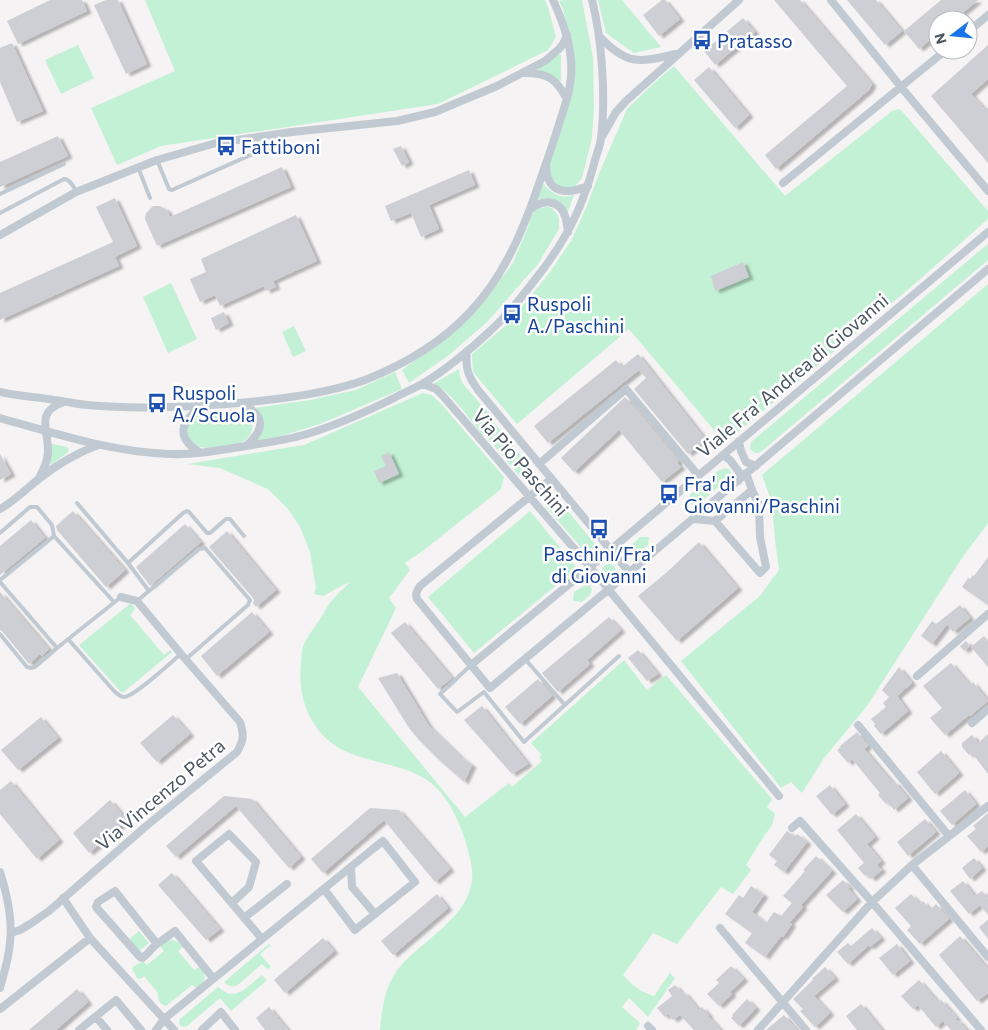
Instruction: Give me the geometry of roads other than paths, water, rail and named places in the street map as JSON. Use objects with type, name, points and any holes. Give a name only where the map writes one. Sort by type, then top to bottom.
[{"type":"street","points":[[0,392],[86,405],[142,407],[240,403],[318,393],[351,384],[384,371],[425,348],[458,324],[483,298],[507,261],[529,211],[547,161],[570,84],[571,65],[567,35],[553,0]]},
{"type":"street","points":[[592,0],[599,36],[602,82],[601,139]]},
{"type":"street","points":[[0,418],[98,444],[130,450],[171,454],[199,452],[293,438],[362,413],[423,384],[467,351],[495,326],[526,291],[556,252],[583,200],[601,139],[616,112],[677,54],[739,0]]},
{"type":"street","points":[[832,0],[988,192]]},
{"type":"street","points":[[978,24],[988,15]]},
{"type":"street","points":[[0,235],[76,192],[157,160],[216,143],[397,121],[435,112],[497,86],[545,61],[557,52],[567,35]]},
{"type":"street","points":[[599,36],[612,49],[633,60],[649,60],[677,54]]},
{"type":"street","points":[[783,183],[934,60]]},
{"type":"street","points":[[523,73],[538,73],[550,78],[560,87],[567,99]]},
{"type":"street","points":[[547,161],[546,170],[549,178],[559,190],[570,192],[588,186]]},
{"type":"street","points":[[529,211],[543,202],[556,204],[565,216],[568,232]]},
{"type":"street","name":"Viale Fra' Andrea di Giovanni","points":[[471,665],[988,232]]},
{"type":"street","points":[[551,479],[420,586],[416,592],[417,599],[471,665],[487,690],[693,519],[988,269]]},
{"type":"street","name":"Via Pio Paschini","points":[[467,351],[467,369],[475,386],[628,572]]},
{"type":"street","name":"Via Pio Paschini","points":[[423,384],[436,389],[443,396],[609,588],[779,796]]},
{"type":"street","points":[[539,464],[626,389],[698,475]]},
{"type":"street","points":[[39,478],[48,450],[45,419],[53,406],[65,402]]},
{"type":"street","points":[[240,403],[255,412],[260,426],[257,435],[246,446]]},
{"type":"street","points":[[199,452],[187,442],[184,425],[187,419],[202,406]]},
{"type":"street","points":[[739,441],[746,462],[756,466]]},
{"type":"street","points":[[2,509],[54,467],[98,444]]},
{"type":"street","points":[[723,455],[730,460],[739,472],[738,481]]},
{"type":"street","points":[[693,519],[715,521],[760,573],[766,567],[760,536],[759,505],[746,473]]},
{"type":"street","points":[[715,521],[752,490]]},
{"type":"street","points":[[118,600],[138,601]]},
{"type":"street","name":"Via Vincenzo Petra","points":[[11,933],[20,930],[49,911],[145,827],[237,752],[243,742],[240,722],[138,601]]},
{"type":"street","points":[[917,676],[987,616]]},
{"type":"street","points":[[972,723],[988,709]]},
{"type":"street","points":[[858,725],[949,836]]},
{"type":"street","points":[[758,1030],[872,902],[912,865],[988,806]]},
{"type":"street","points":[[792,828],[800,821],[981,1030]]},
{"type":"street","points":[[232,903],[249,887],[256,862],[228,834],[196,861],[262,939]]},
{"type":"street","points":[[156,1030],[164,1018],[383,840],[415,882],[355,930],[324,888]]},
{"type":"street","points":[[912,865],[988,957]]},
{"type":"street","points":[[351,867],[352,887],[375,914]]},
{"type":"street","points":[[0,872],[7,898],[11,933],[9,954],[0,988]]},
{"type":"street","points":[[244,918],[287,884]]},
{"type":"street","points":[[157,944],[115,891],[98,902],[96,907],[140,957],[142,958],[149,954],[154,946],[157,944],[175,931],[213,978]]},
{"type":"street","points":[[63,898],[90,938],[174,1030]]},
{"type":"street","points":[[720,928],[806,1030]]},
{"type":"street","points":[[0,1009],[90,938]]},
{"type":"street","points":[[79,1030],[116,1000],[141,1030]]},
{"type":"street","points":[[202,1030],[221,1012],[235,1030]]},
{"type":"street","points":[[96,1017],[107,1030]]},
{"type":"lane","points":[[157,160],[169,189],[172,190],[257,152],[259,148],[254,137]]},
{"type":"lane","points":[[0,194],[64,164]]},
{"type":"lane","points":[[138,168],[150,198]]},
{"type":"lane","points":[[0,213],[64,179],[70,181],[76,192]]},
{"type":"lane","points":[[77,503],[149,591]]},
{"type":"lane","points":[[0,533],[30,507],[37,506],[52,525],[54,536],[118,600],[31,668],[27,667],[0,634]]},
{"type":"lane","points":[[128,563],[187,511],[207,534],[226,519],[230,519],[244,536]]},
{"type":"lane","points":[[54,536],[0,581],[57,648]]},
{"type":"lane","points":[[68,639],[114,691],[120,696],[125,697],[134,693],[183,656],[248,605],[250,600],[205,548],[199,549],[138,601]]},
{"type":"lane","points":[[471,665],[440,694],[457,712],[487,690],[524,742],[619,656]]},
{"type":"lane","points":[[525,658],[565,705]]},
{"type":"place","name":"Pratasso","points":[[702,40]]},
{"type":"place","name":"Fattiboni","points":[[226,146]]},
{"type":"place","name":"Ruspoli A./Paschini","points":[[512,314]]},
{"type":"place","name":"Ruspoli A./Scuola","points":[[157,403]]},
{"type":"place","name":"Fra' di Giovanni/Paschini","points":[[669,494]]},
{"type":"place","name":"Paschini/Fra' di Giovanni","points":[[599,529]]}]
